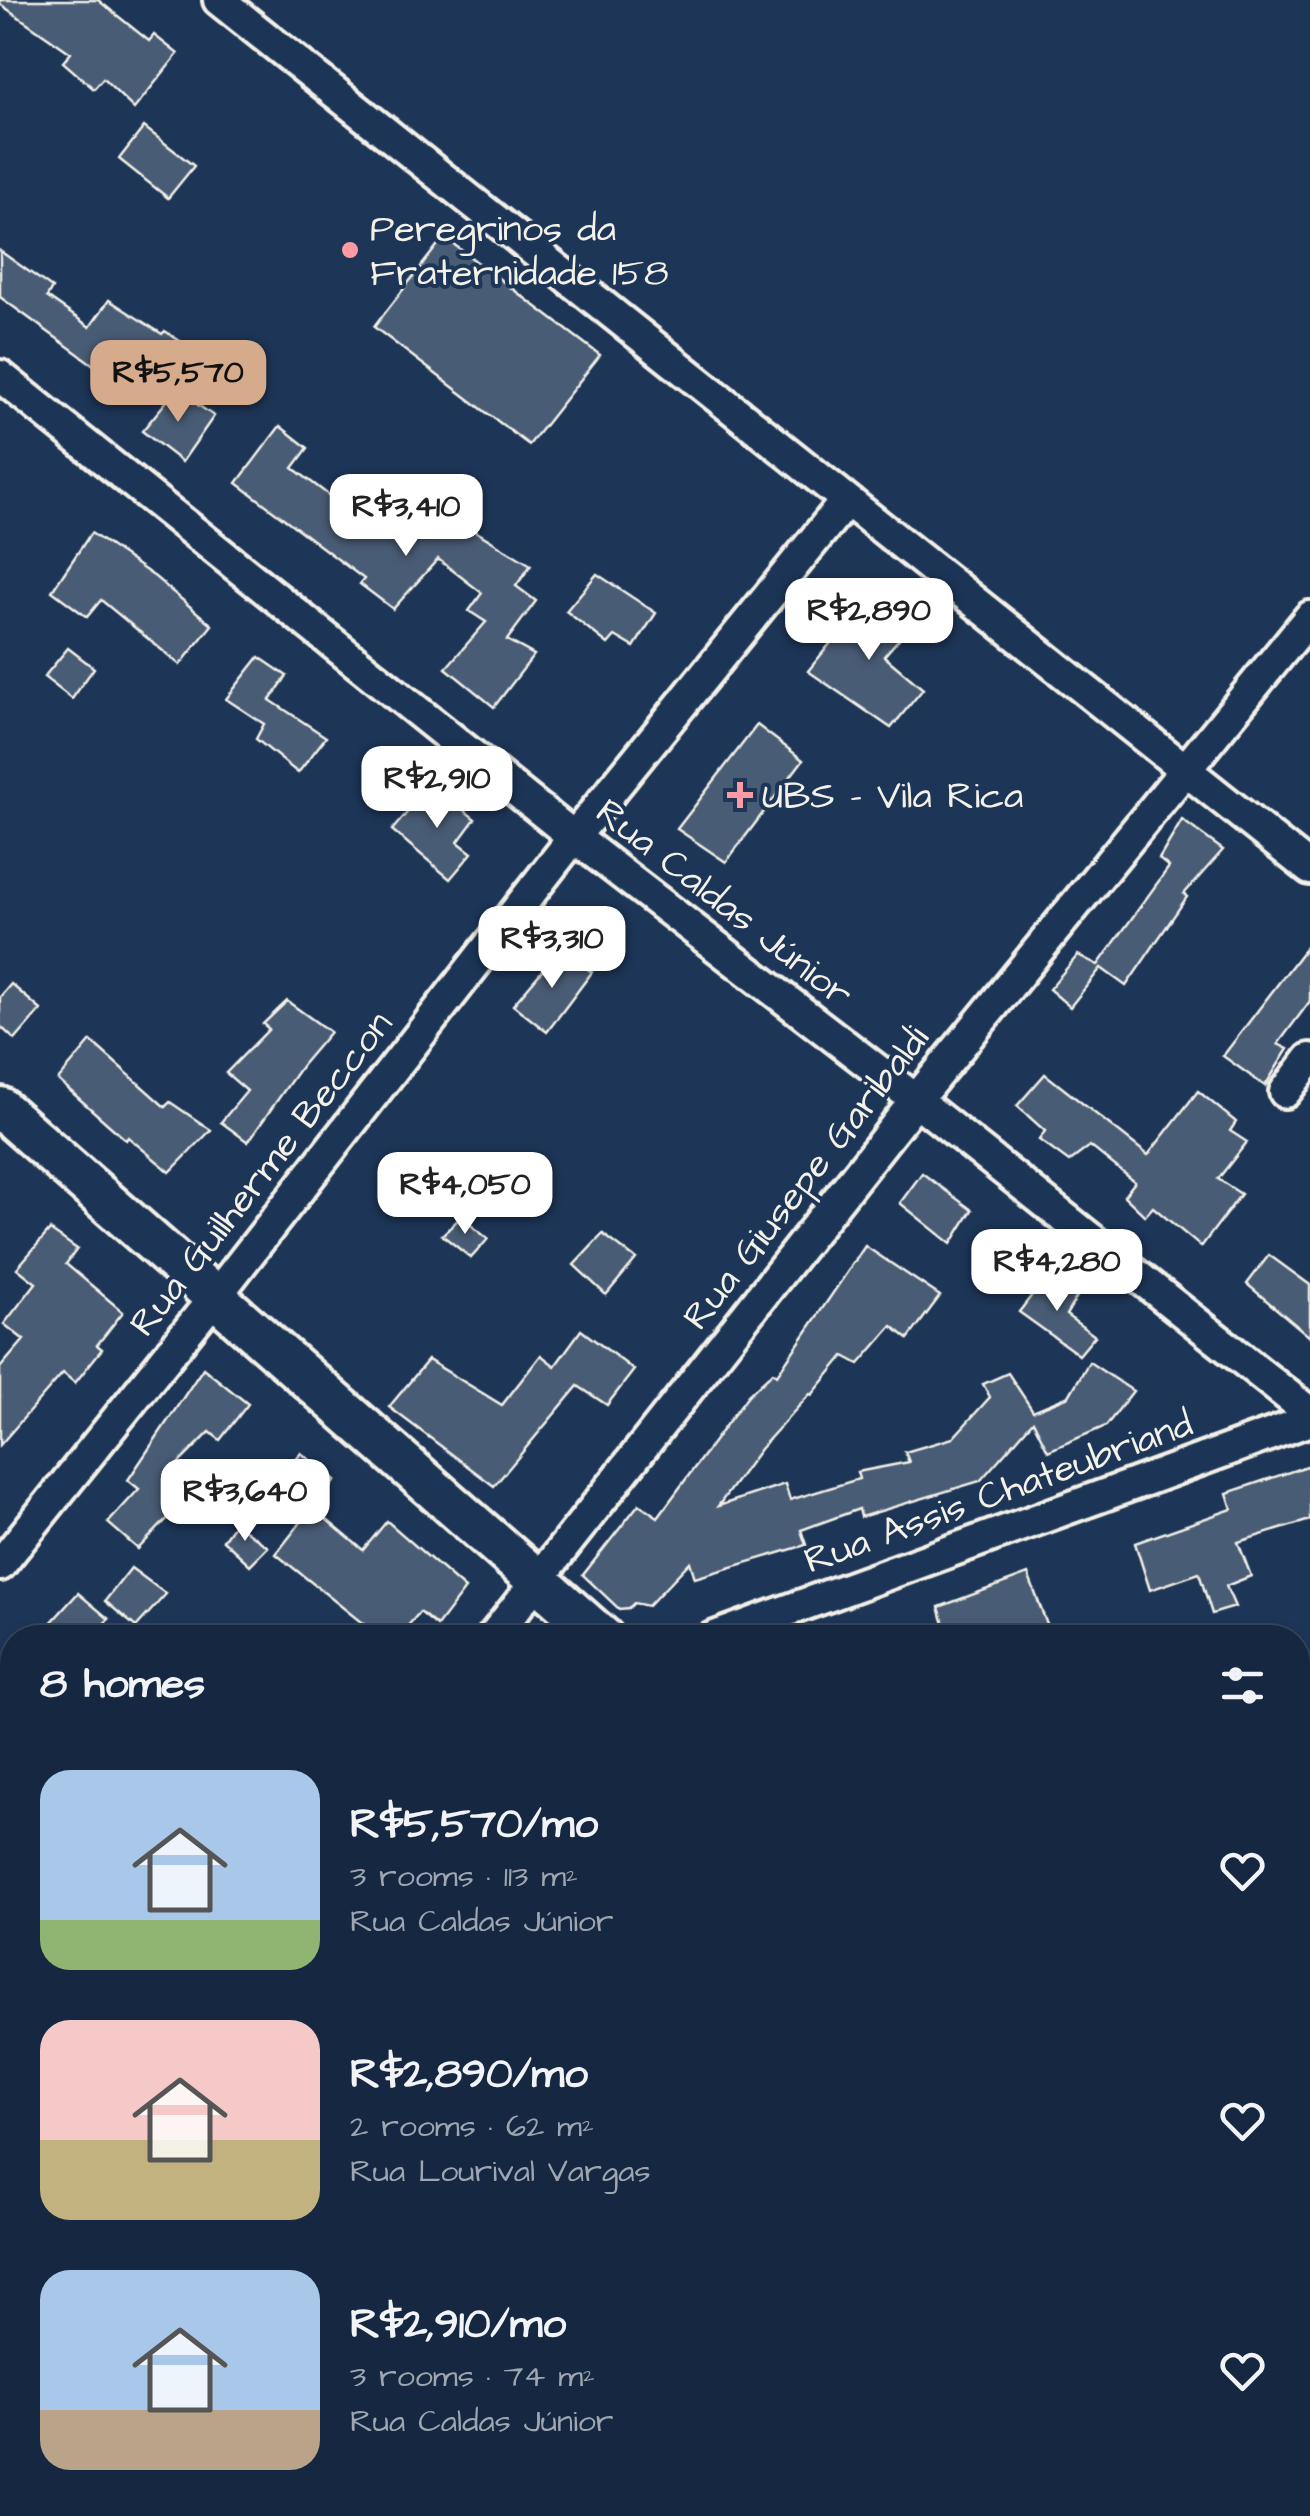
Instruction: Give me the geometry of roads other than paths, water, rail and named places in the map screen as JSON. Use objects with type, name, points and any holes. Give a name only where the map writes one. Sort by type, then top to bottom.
[{"type":"street","points":[[219,0],[845,502],[1308,863]]},
{"type":"street","name":"Rua Caldas Júnior","points":[[0,376],[574,837],[916,1100],[1310,1417]]},
{"type":"street","name":"Rua Guilherme Beccon","points":[[0,1565],[574,837],[845,502]]},
{"type":"street","name":"Rua Giusepe Garibaldi","points":[[502,1625],[916,1100],[1310,617]]},
{"type":"street","points":[[1284,1092],[1310,1058]]},
{"type":"street","points":[[0,1108],[588,1625]]},
{"type":"street","name":"Rua Assis Chateubriand","points":[[747,1625],[1310,1417]]},
{"type":"place","name":"Peregrinos da Fraternidade 158","points":[[350,250]]},
{"type":"place","name":"UBS - Vila Rica","points":[[740,795]]}]
